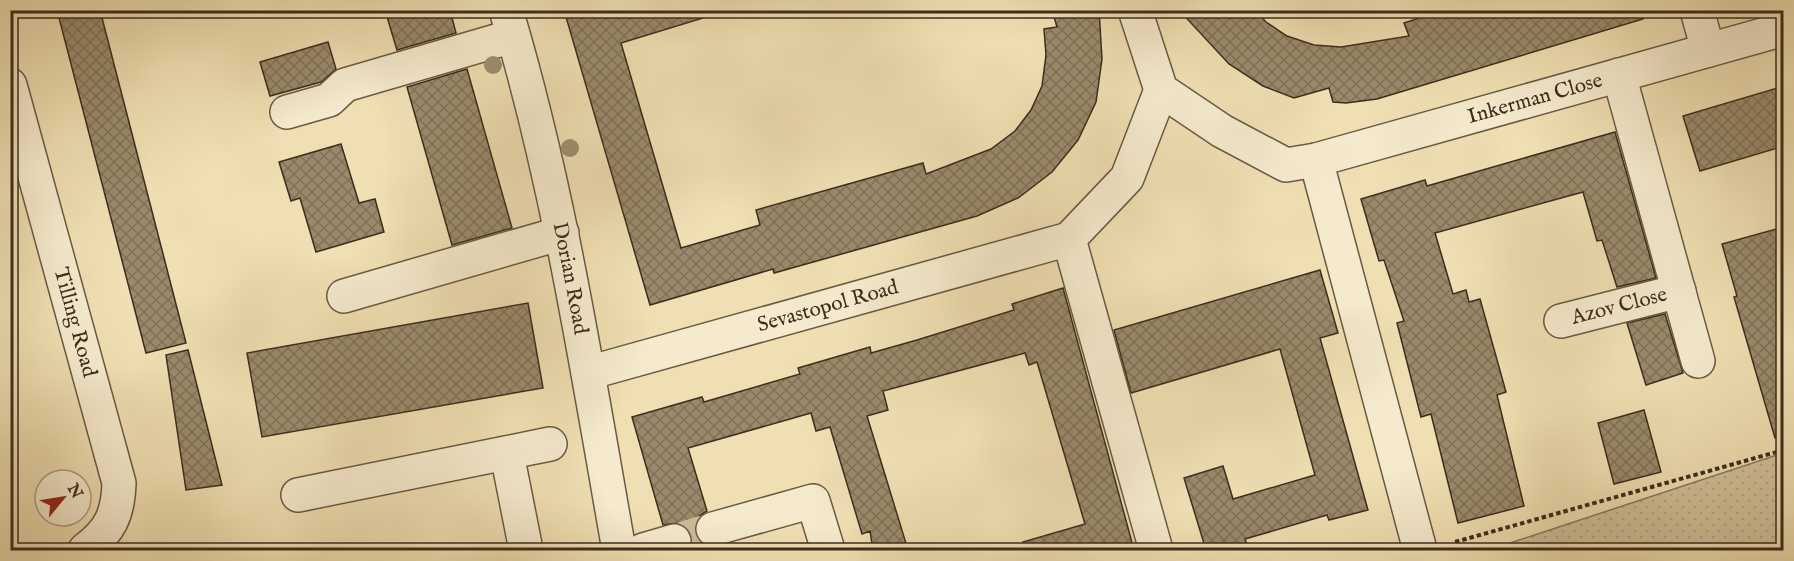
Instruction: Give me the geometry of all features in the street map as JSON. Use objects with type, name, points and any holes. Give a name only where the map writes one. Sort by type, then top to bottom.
[{"type":"street","points":[[1134,10],[1161,90],[1222,131],[1301,162],[1433,547]]},
{"type":"street","points":[[1697,10],[1708,50]]},
{"type":"street","points":[[287,112],[329,100],[345,85],[510,23]]},
{"type":"street","name":"Dorian Road","points":[[510,23],[544,149],[562,232],[619,550]]},
{"type":"street","name":"Inkerman Close","points":[[1301,162],[1784,29]]},
{"type":"street","points":[[1619,75],[1698,361]]},
{"type":"street","name":"Tilling Road","points":[[10,85],[119,483],[114,516],[106,531],[85,550]]},
{"type":"street","points":[[1156,550],[1069,239],[1127,178],[1161,90]]},
{"type":"street","points":[[344,296],[562,232]]},
{"type":"street","name":"Sevastopol Road","points":[[588,373],[1069,239]]},
{"type":"street","name":"Azov Close","points":[[1561,321],[1678,291]]},
{"type":"street","points":[[298,495],[550,444]]},
{"type":"street","points":[[507,453],[526,550]]},
{"type":"street","points":[[713,529],[813,501],[828,550]]},
{"type":"street","points":[[643,550],[674,541]]},
{"type":"path","points":[[1433,547],[1784,450]]},
{"type":"shaded area","points":[[1783,453],[1783,550],[1489,550]]},
{"type":"building","points":[[57,10],[100,10],[186,343],[146,353]]},
{"type":"building","points":[[385,10],[450,10],[456,33],[397,50]]},
{"type":"building","points":[[564,10],[702,10],[703,18],[621,43],[681,248],[760,225],[756,210],[923,163],[926,174],[991,149],[1015,131],[1031,110],[1042,86],[1046,55],[1044,29],[1057,27],[1052,10],[1099,10],[1102,59],[1096,102],[1078,140],[1052,172],[1018,198],[977,216],[774,273],[773,269],[650,305]]},
{"type":"building","points":[[1179,10],[1255,10],[1266,22],[1287,36],[1314,45],[1341,47],[1409,36],[1404,23],[1444,10],[1642,10],[1643,19],[1377,99],[1346,103],[1333,102],[1329,88],[1294,98],[1263,86],[1229,64]]},
{"type":"building","points":[[328,42],[336,69],[321,82],[270,96],[260,62]]},
{"type":"building","points":[[467,69],[512,228],[452,245],[407,87]]},
{"type":"building","points":[[1784,86],[1784,146],[1700,171],[1683,116]]},
{"type":"building","points":[[1615,132],[1656,278],[1617,287],[1602,240],[1597,241],[1583,192],[1435,233],[1453,294],[1466,290],[1469,302],[1480,299],[1506,392],[1497,395],[1524,506],[1458,523],[1431,414],[1421,417],[1397,323],[1404,321],[1384,260],[1379,261],[1361,199],[1425,180],[1427,186]]},
{"type":"building","points":[[341,144],[359,203],[375,199],[384,232],[316,252],[300,198],[291,201],[279,162]]},
{"type":"building","points":[[1784,227],[1784,437],[1775,438],[1734,297],[1737,296],[1722,244]]},
{"type":"building","points":[[1320,270],[1338,333],[1320,338],[1368,510],[1329,520],[1327,515],[1245,539],[1249,550],[1206,550],[1184,478],[1223,466],[1233,499],[1315,475],[1280,349],[1131,393],[1114,330]]},
{"type":"building","points":[[1063,288],[1134,550],[1025,550],[1023,542],[1085,524],[1037,362],[1029,365],[1025,353],[883,391],[888,410],[867,416],[908,550],[873,550],[870,531],[862,534],[830,427],[816,431],[811,413],[688,448],[707,511],[699,516],[695,524],[695,535],[700,543],[709,547],[718,547],[719,550],[690,550],[692,536],[687,528],[678,523],[663,525],[632,417],[702,397],[704,402],[800,374],[798,368],[870,347],[871,353],[917,340],[1014,310],[1012,304]]},
{"type":"building","points":[[528,303],[543,388],[262,437],[247,353]]},
{"type":"building","points":[[1665,314],[1683,373],[1646,385],[1627,323]]},
{"type":"building","points":[[188,350],[222,485],[186,490],[166,355]]},
{"type":"building","points":[[1644,410],[1661,472],[1614,484],[1598,423]]},
{"type":"tunnel","points":[[674,541],[713,529]]}]
